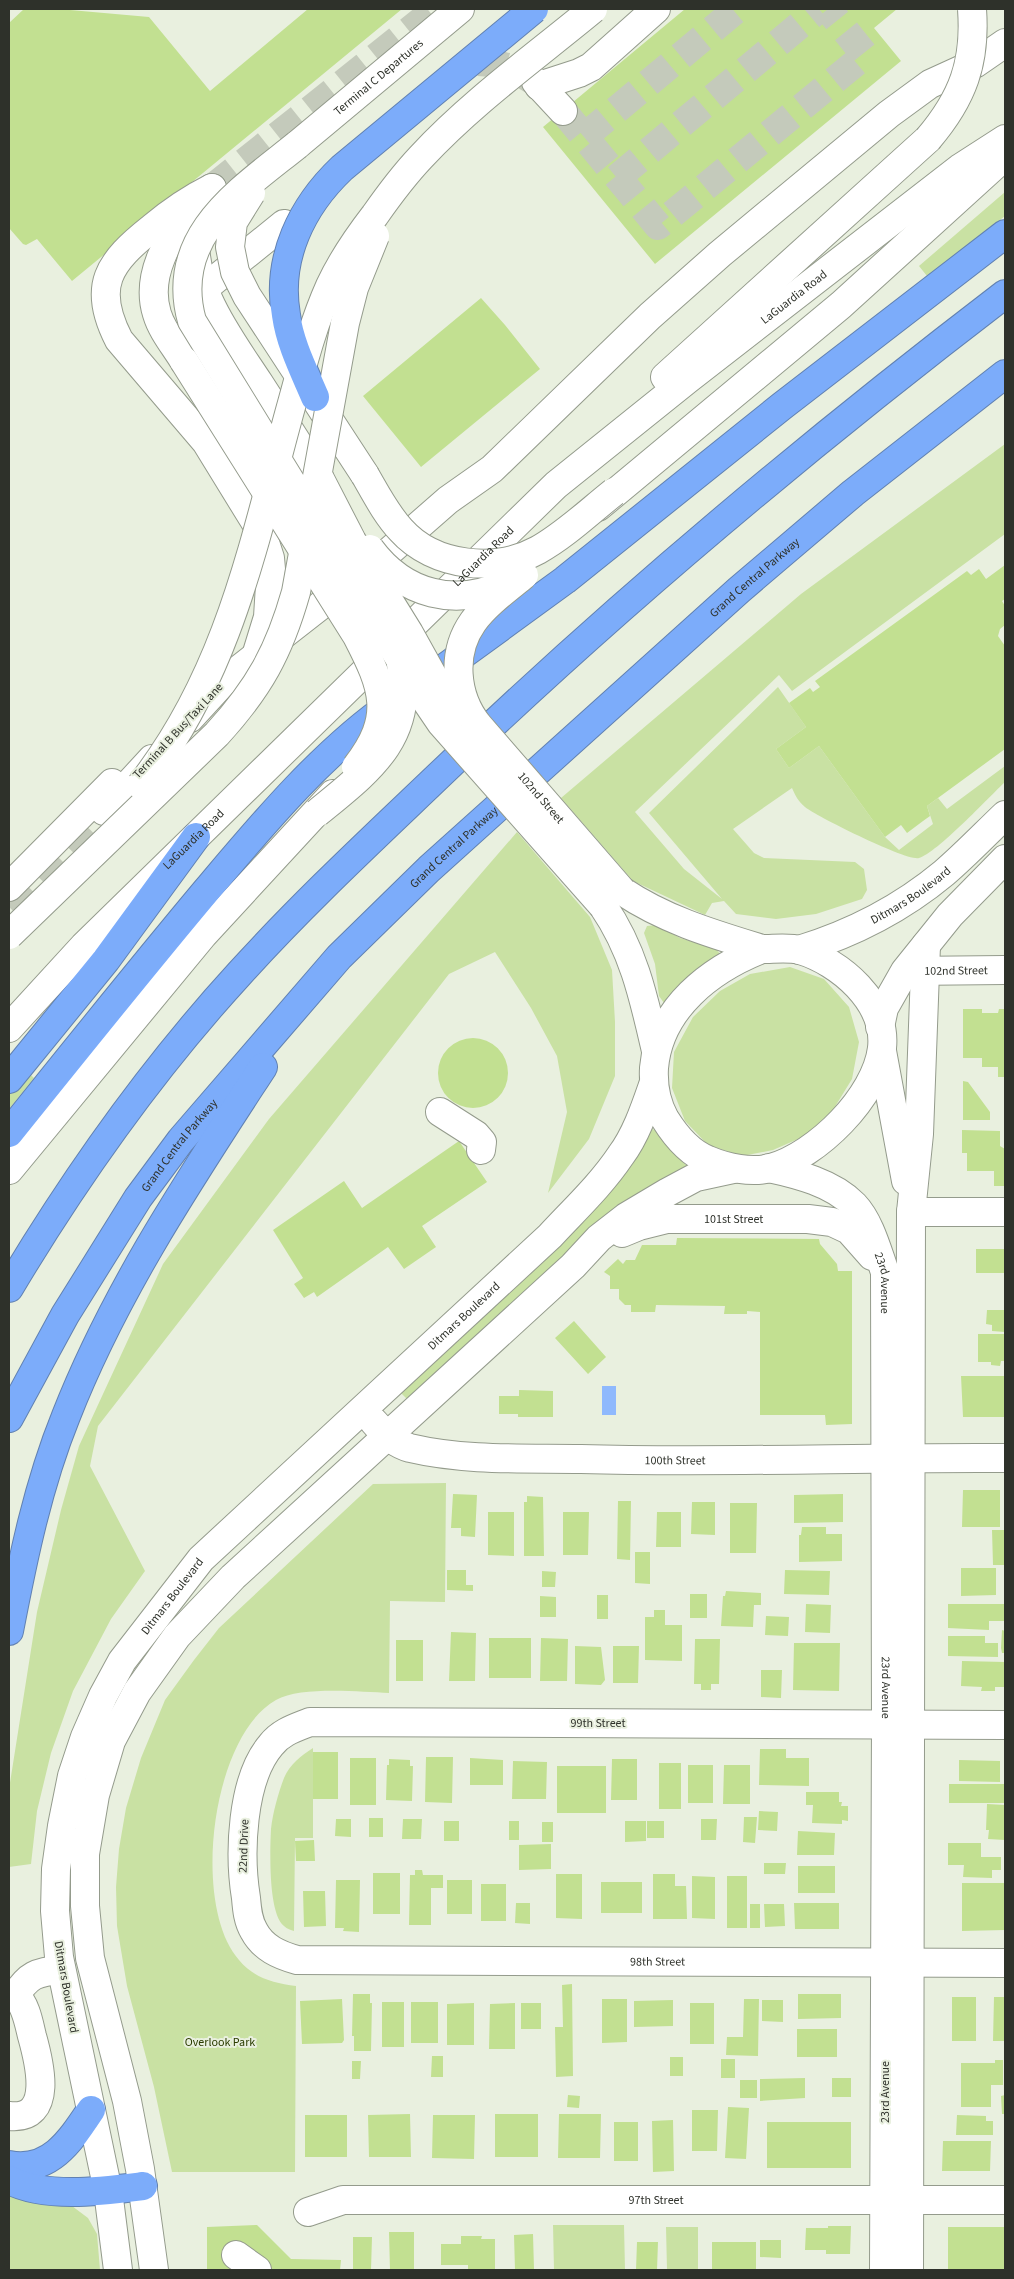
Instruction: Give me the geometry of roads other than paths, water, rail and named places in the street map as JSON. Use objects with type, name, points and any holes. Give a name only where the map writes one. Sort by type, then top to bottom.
[{"type":"highway","points":[[315,397],[293,344],[284,300],[289,254],[306,210],[322,187],[342,168],[534,9]]},
{"type":"highway","points":[[9,1133],[228,866],[303,783],[360,729],[389,706],[491,635],[565,580],[782,406],[1005,234]]},
{"type":"highway","points":[[9,1288],[69,1192],[148,1083],[239,974],[362,847],[604,621],[793,462],[1005,294]]},
{"type":"highway","name":"Grand Central Parkway","points":[[9,1418],[65,1315],[138,1198],[181,1140],[339,957],[429,868],[666,654],[846,499],[1005,374]]},
{"type":"highway","points":[[971,400],[1005,384]]},
{"type":"highway","points":[[9,1079],[106,960],[196,836]]},
{"type":"highway","points":[[9,1631],[29,1535],[43,1482],[65,1416],[96,1348],[131,1281],[199,1165],[267,1061],[339,957]]},
{"type":"highway","points":[[9,2165],[33,2164],[50,2159],[58,2154],[72,2138],[91,2110]]},
{"type":"highway","points":[[9,2180],[50,2190],[87,2192],[143,2186]]},
{"type":"street","name":"Terminal C Departures","points":[[297,145],[460,9]]},
{"type":"street","points":[[141,785],[168,747],[199,695],[222,642],[241,589],[306,355],[330,286],[365,229],[406,174],[436,142],[593,9]]},
{"type":"street","points":[[563,112],[538,84],[573,75],[592,67],[656,9]]},
{"type":"street","points":[[556,485],[691,352],[928,139],[953,107],[964,84],[973,41],[972,9]]},
{"type":"street","name":"Terminal B Bus/Taxi Lane","points":[[104,811],[224,681],[384,556],[448,500],[492,469],[650,316],[720,254],[889,114],[930,84],[970,66],[1005,43]]},
{"type":"street","name":"LaGuardia Road","points":[[9,1028],[84,946],[556,485],[688,379],[944,180],[1005,139]]},
{"type":"street","points":[[297,145],[261,181],[238,211],[233,222],[230,247],[235,272],[240,284],[287,360],[315,397],[400,530],[421,546],[445,557],[465,562],[486,564],[527,555],[548,543],[614,492],[841,305],[1005,156]]},
{"type":"street","points":[[297,145],[238,193],[215,216],[198,244],[189,267],[187,302],[196,330],[400,660],[441,722],[467,754],[493,779]]},
{"type":"street","points":[[9,935],[217,734],[247,699],[270,663],[286,627],[296,592],[348,306],[369,247],[406,174]]},
{"type":"street","points":[[212,188],[183,203],[118,258],[113,266],[106,290],[107,309],[119,340],[206,442],[262,533],[271,569],[268,617],[256,656]]},
{"type":"street","points":[[212,188],[203,205],[196,225],[195,243],[204,289],[224,329],[319,476],[376,557],[395,575],[411,585],[439,594],[467,596],[497,588],[524,575]]},
{"type":"street","points":[[9,1170],[203,935],[317,813],[373,743],[380,720],[379,686],[357,636],[184,361],[162,324],[155,305],[154,294],[160,258],[178,226],[212,188]]},
{"type":"street","points":[[162,324],[284,224]]},
{"type":"street","points":[[319,476],[352,541],[409,633],[493,779]]},
{"type":"street","name":"102nd Street","points":[[614,492],[485,609],[468,629],[460,654],[460,693],[468,712],[613,899],[622,936],[635,967],[656,1051]]},
{"type":"street","points":[[317,813],[362,776],[376,762],[392,739],[401,714],[403,701],[403,676],[400,660]]},
{"type":"street","points":[[9,887],[149,746],[224,681]]},
{"type":"street","name":"102nd Street","points":[[493,779],[613,899],[646,906],[674,920],[762,949]]},
{"type":"street","name":"Ditmars Boulevard","points":[[799,950],[831,940],[893,909],[943,874],[1005,815]]},
{"type":"street","points":[[154,2270],[143,2186],[127,2101],[90,1958],[85,1906],[86,1854],[95,1795],[111,1741],[137,1692],[177,1636],[233,1577],[573,1266],[599,1238],[626,1217],[696,1177],[733,1169],[769,1168],[791,1161],[811,1148],[852,1110],[865,1092],[875,1071],[884,1008],[919,962],[950,915],[1005,859]]},
{"type":"street","points":[[733,1169],[706,1160],[688,1148],[672,1130],[661,1111],[653,1085],[656,1051],[665,1028],[681,1004],[695,989],[716,972],[739,958],[762,949],[799,950],[838,969],[858,987],[872,1006],[881,1037]]},
{"type":"street","name":"102nd Street","points":[[919,962],[1005,970]]},
{"type":"street","name":"23rd Avenue","points":[[909,2270],[897,2201],[899,1459],[911,1212],[919,1134],[919,962]]},
{"type":"street","name":"23rd Avenue","points":[[881,1037],[911,1212]]},
{"type":"street","name":"Ditmars Boulevard","points":[[118,2270],[108,2190],[61,1969],[55,1911],[56,1869],[72,1776],[85,1737],[103,1696],[122,1661],[201,1559],[550,1236],[590,1194],[622,1154],[643,1113],[653,1085]]},
{"type":"street","points":[[440,1112],[476,1135],[482,1142],[481,1150]]},
{"type":"street","name":"23rd Avenue","points":[[769,1168],[814,1181],[853,1204],[865,1221],[885,1272],[899,1459]]},
{"type":"street","points":[[911,1212],[1005,1212]]},
{"type":"street","name":"101st Street","points":[[573,1266],[628,1230],[667,1219],[808,1219],[832,1222],[850,1230],[885,1272]]},
{"type":"street","name":"100th Street","points":[[362,1408],[385,1436],[408,1447],[485,1457],[618,1460],[1005,1458]]},
{"type":"street","name":"99th Street","points":[[310,1722],[1005,1726]]},
{"type":"street","name":"22nd Drive","points":[[309,1960],[297,1960],[281,1956],[264,1945],[254,1931],[248,1916],[242,1874],[243,1830],[247,1803],[264,1755],[272,1744],[287,1731],[310,1722]]},
{"type":"street","name":"98th Street","points":[[309,1960],[1005,1963]]},
{"type":"street","points":[[9,2116],[24,2115],[31,2111],[38,2102],[42,2083],[32,2034],[24,2010],[12,1994],[26,1980],[40,1972],[61,1969]]},
{"type":"street","name":"97th Street","points":[[308,2212],[343,2200],[1005,2200]]},
{"type":"street","name":"23rd Avenue","points":[[884,2270],[897,2201]]},
{"type":"water","points":[[602,1386],[616,1386],[616,1415],[602,1415]]},
{"type":"tunnel","points":[[212,188],[436,9]]},
{"type":"tunnel","points":[[584,137],[737,9]]},
{"type":"tunnel","points":[[617,178],[819,9]]},
{"type":"tunnel","points":[[563,111],[658,226],[865,55],[828,9]]},
{"type":"tunnel","points":[[478,62],[508,68],[535,82]]},
{"type":"tunnel","points":[[9,907],[104,811]]},
{"type":"park label","name":"Overlook Park","points":[[220,2042]]}]
